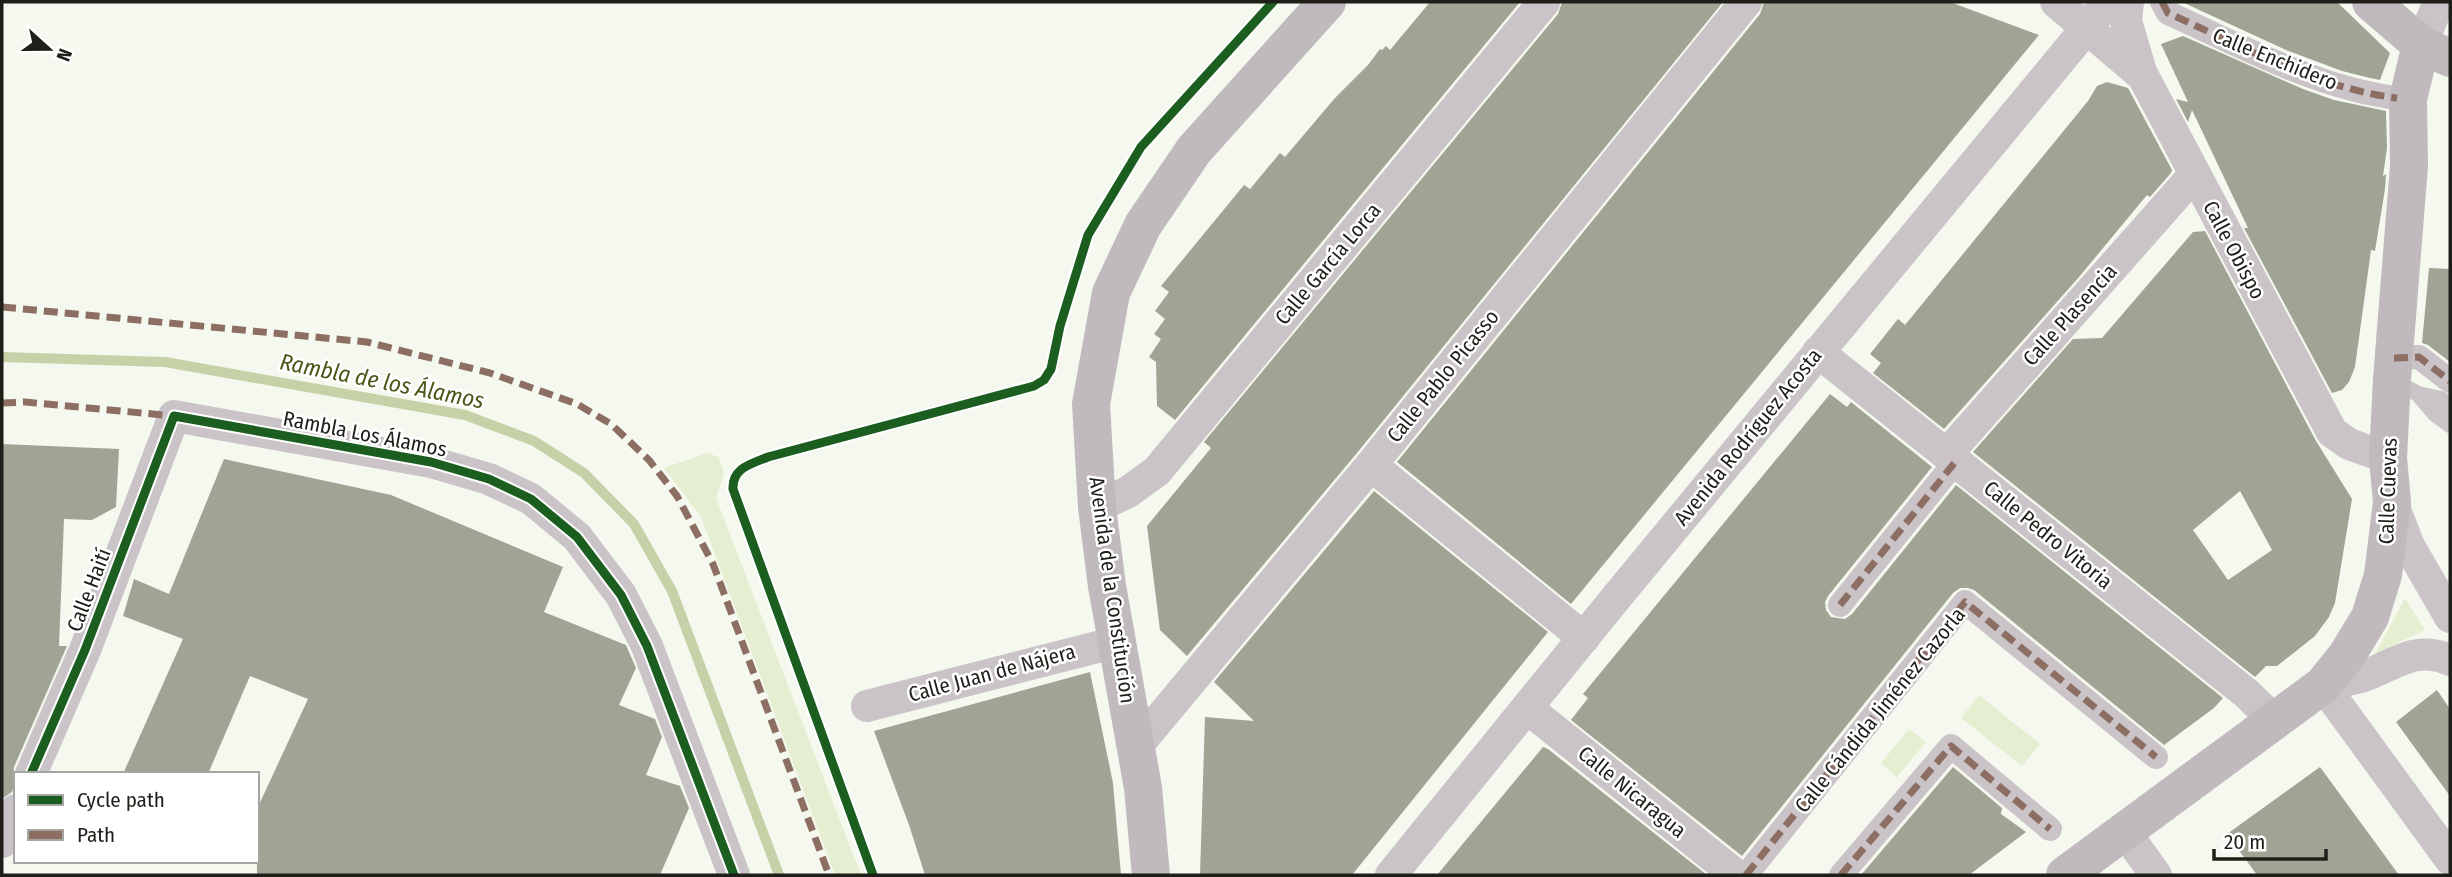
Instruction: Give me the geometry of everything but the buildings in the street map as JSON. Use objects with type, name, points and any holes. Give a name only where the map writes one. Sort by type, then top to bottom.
[{"type":"main road","name":"Avenida de la Constitución","points":[[1151,875],[1143,788],[1097,507],[1091,404],[1111,293],[1143,225],[1194,150],[1327,2]]},
{"type":"main road","points":[[2371,2],[2436,52]]},
{"type":"main road","name":"Calle Cuevas","points":[[2065,875],[2323,685],[2347,655],[2370,617],[2383,575],[2392,502],[2389,458],[2401,377],[2409,166],[2408,99],[2436,52]]},
{"type":"street","name":"Calle García Lorca","points":[[1097,507],[1128,492],[1157,471],[1544,2]]},
{"type":"street","name":"Calle Pablo Picasso","points":[[1136,747],[1371,465],[1746,2]]},
{"type":"street","name":"Calle Obispo","points":[[2056,2],[2143,76],[2332,432],[2349,444],[2389,458]]},
{"type":"street","name":"Avenida Rodríguez Acosta","points":[[1391,875],[2108,2]]},
{"type":"street","points":[[2128,2],[2126,21],[2143,76]]},
{"type":"street","name":"Calle Enchidero","points":[[2162,2],[2168,13],[2305,75],[2371,95],[2397,98]]},
{"type":"street","points":[[2436,52],[2439,2]]},
{"type":"street","name":"Calle Plasencia","points":[[1951,458],[2194,175]]},
{"type":"street","name":"Calle Pedro Vitoria","points":[[1818,352],[2246,693],[2275,721]]},
{"type":"street","points":[[2401,377],[2419,356],[2450,381]]},
{"type":"street","name":"Calle Haití","points":[[32,772],[85,650],[174,416]]},
{"type":"street","name":"Rambla Los Álamos","points":[[174,416],[431,462],[489,479],[531,499],[578,537],[621,595],[647,646],[734,875]]},
{"type":"street","points":[[1840,604],[1951,458]]},
{"type":"street","points":[[1371,465],[1584,638]]},
{"type":"street","points":[[2392,502],[2409,546],[2450,617]]},
{"type":"street","name":"Calle Cándida Jiménez Cazorla","points":[[1746,875],[1965,602],[2156,757]]},
{"type":"street","name":"Calle Juan de Nájera","points":[[867,706],[1117,642]]},
{"type":"street","points":[[2450,660],[2425,654],[2397,659],[2363,676],[2323,685],[2450,859]]},
{"type":"street","name":"Calle Nicaragua","points":[[1527,708],[1736,875]]},
{"type":"street","points":[[1841,875],[1951,746],[2050,830]]},
{"type":"street","points":[[2,842],[14,815]]},
{"type":"street","points":[[2125,832],[2157,875]]},
{"type":"lane","points":[[2401,377],[2450,406]]},
{"type":"lane","points":[[2401,377],[2435,414],[2450,425]]},
{"type":"green space","points":[[707,453],[719,457],[724,473],[716,498],[861,875],[835,875],[701,517],[664,468]]},
{"type":"green space","points":[[2405,598],[2425,630],[2375,654]]},
{"type":"green space","points":[[1979,695],[2040,744],[2022,766],[1961,718]]},
{"type":"green space","points":[[1909,729],[1926,742],[1897,777],[1881,763]]},
{"type":"waterway","name":"Rambla de los Álamos","points":[[2,357],[165,362],[465,415],[534,441],[584,473],[634,524],[672,591],[779,875]]},
{"type":"marked path","points":[[2162,2],[2168,13],[2280,64],[2337,85],[2397,98]]},
{"type":"marked path","points":[[2,307],[367,342],[490,373],[577,404],[611,424],[649,460],[677,496],[713,564],[829,875]]},
{"type":"marked path","points":[[2394,358],[2419,357],[2450,381]]},
{"type":"marked path","points":[[2,403],[25,402],[174,416]]},
{"type":"marked path","points":[[1840,605],[1956,461]]},
{"type":"marked path","points":[[1746,875],[1965,602],[2156,757]]},
{"type":"marked path","points":[[1841,875],[1951,746],[2050,829]]},
{"type":"cycle path","points":[[873,875],[733,489],[736,476],[749,465],[768,457],[1034,386],[1044,380],[1051,369],[1060,326],[1088,235],[1141,147],[1273,2]]},
{"type":"cycle path","points":[[32,772],[85,650],[174,416],[431,462],[489,479],[531,499],[577,537],[621,595],[647,646],[734,875]]}]
